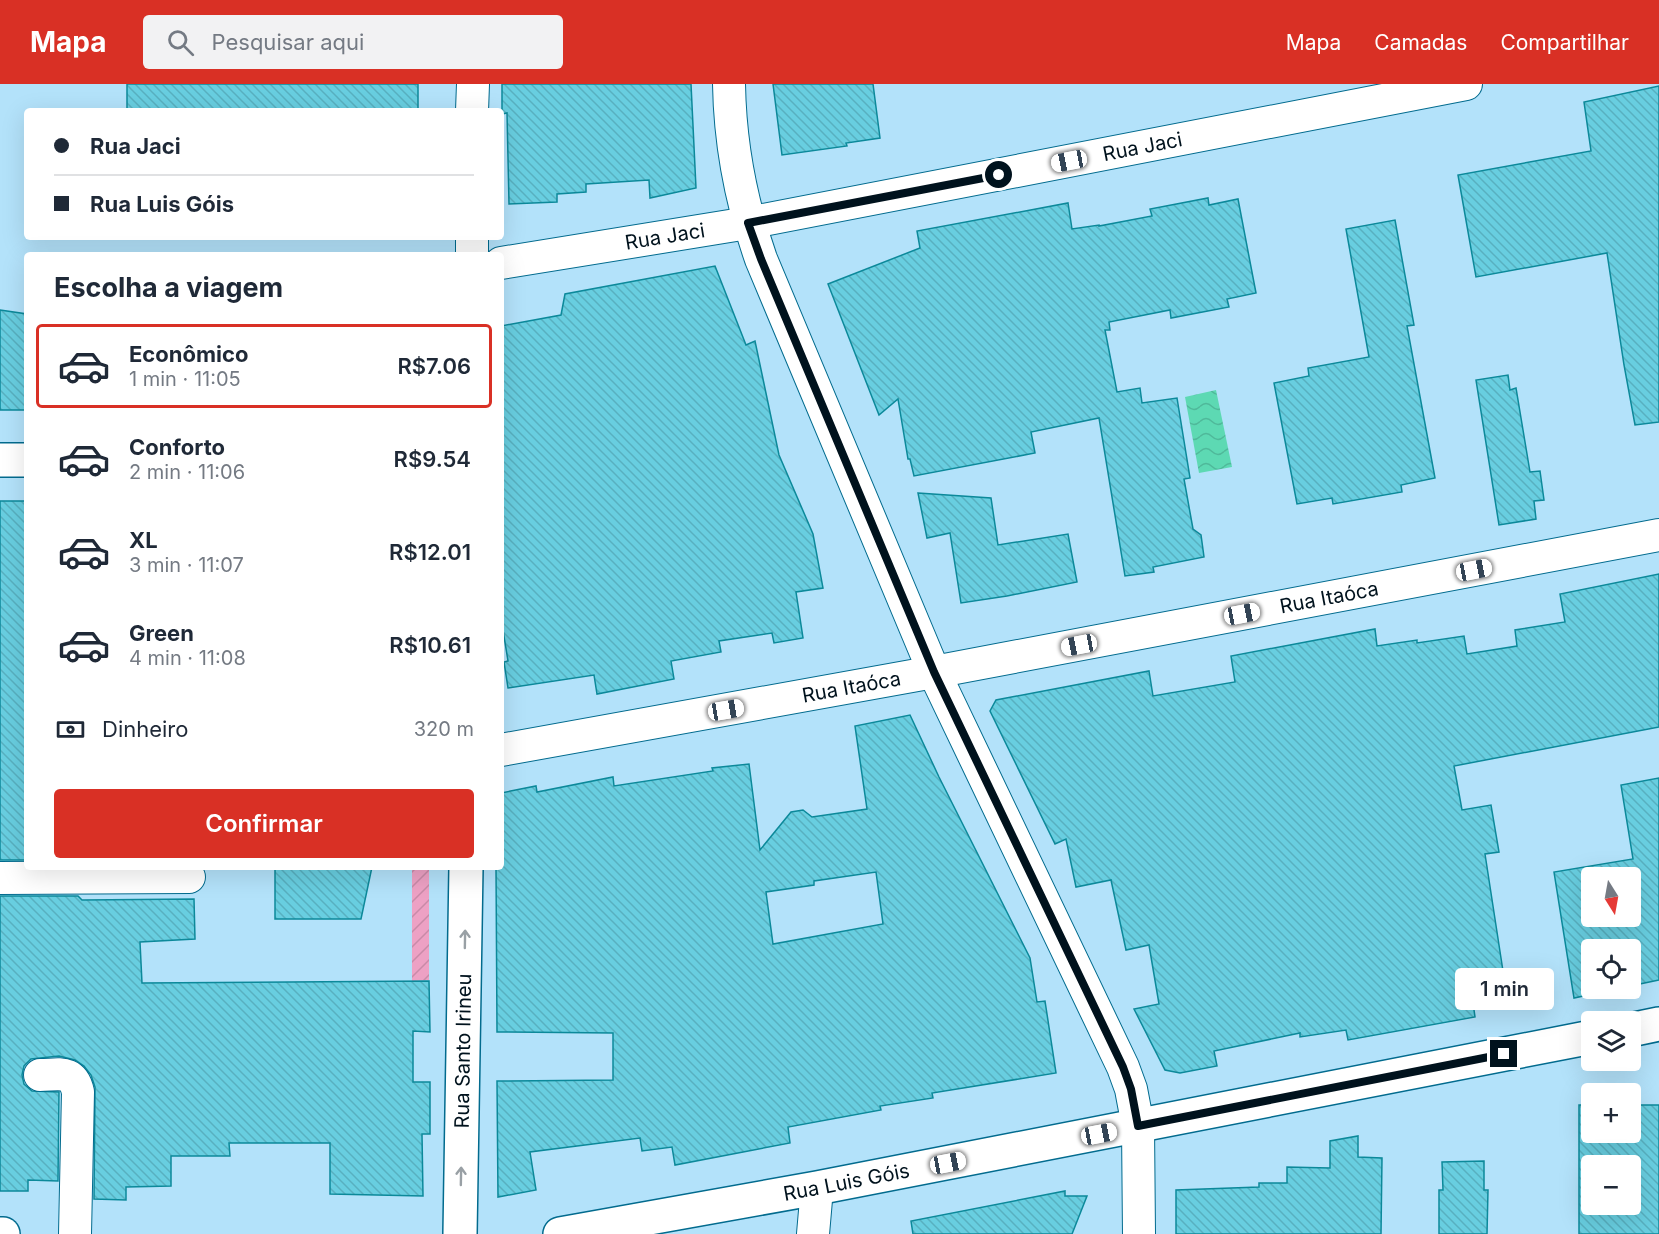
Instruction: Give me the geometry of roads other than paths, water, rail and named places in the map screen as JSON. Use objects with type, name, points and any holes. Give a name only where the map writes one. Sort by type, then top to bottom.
[{"type":"street","points":[[472,84],[472,108]]},
{"type":"street","points":[[729,84],[730,123],[738,180],[748,223],[761,259],[934,672],[1114,1046],[1131,1089],[1138,1126],[1138,1234]]},
{"type":"street","name":"Rua Jaci","points":[[504,263],[748,223],[1466,84]]},
{"type":"street","points":[[0,460],[24,460]]},
{"type":"street","name":"Rua Itaóca","points":[[504,749],[934,672],[1659,536]]},
{"type":"street","name":"Rua Santo Irineu","points":[[460,1234],[466,870]]},
{"type":"street","points":[[0,878],[189,877]]},
{"type":"street","points":[[1641,1028],[1659,1024]]},
{"type":"street","name":"Rua Luis Góis","points":[[560,1234],[817,1188],[1581,1039]]},
{"type":"street","points":[[40,1075],[68,1075],[76,1083],[78,1092],[75,1234]]},
{"type":"street","points":[[813,1234],[817,1188]]},
{"type":"water","points":[[1216,390],[1232,467],[1199,473],[1185,397]]}]
